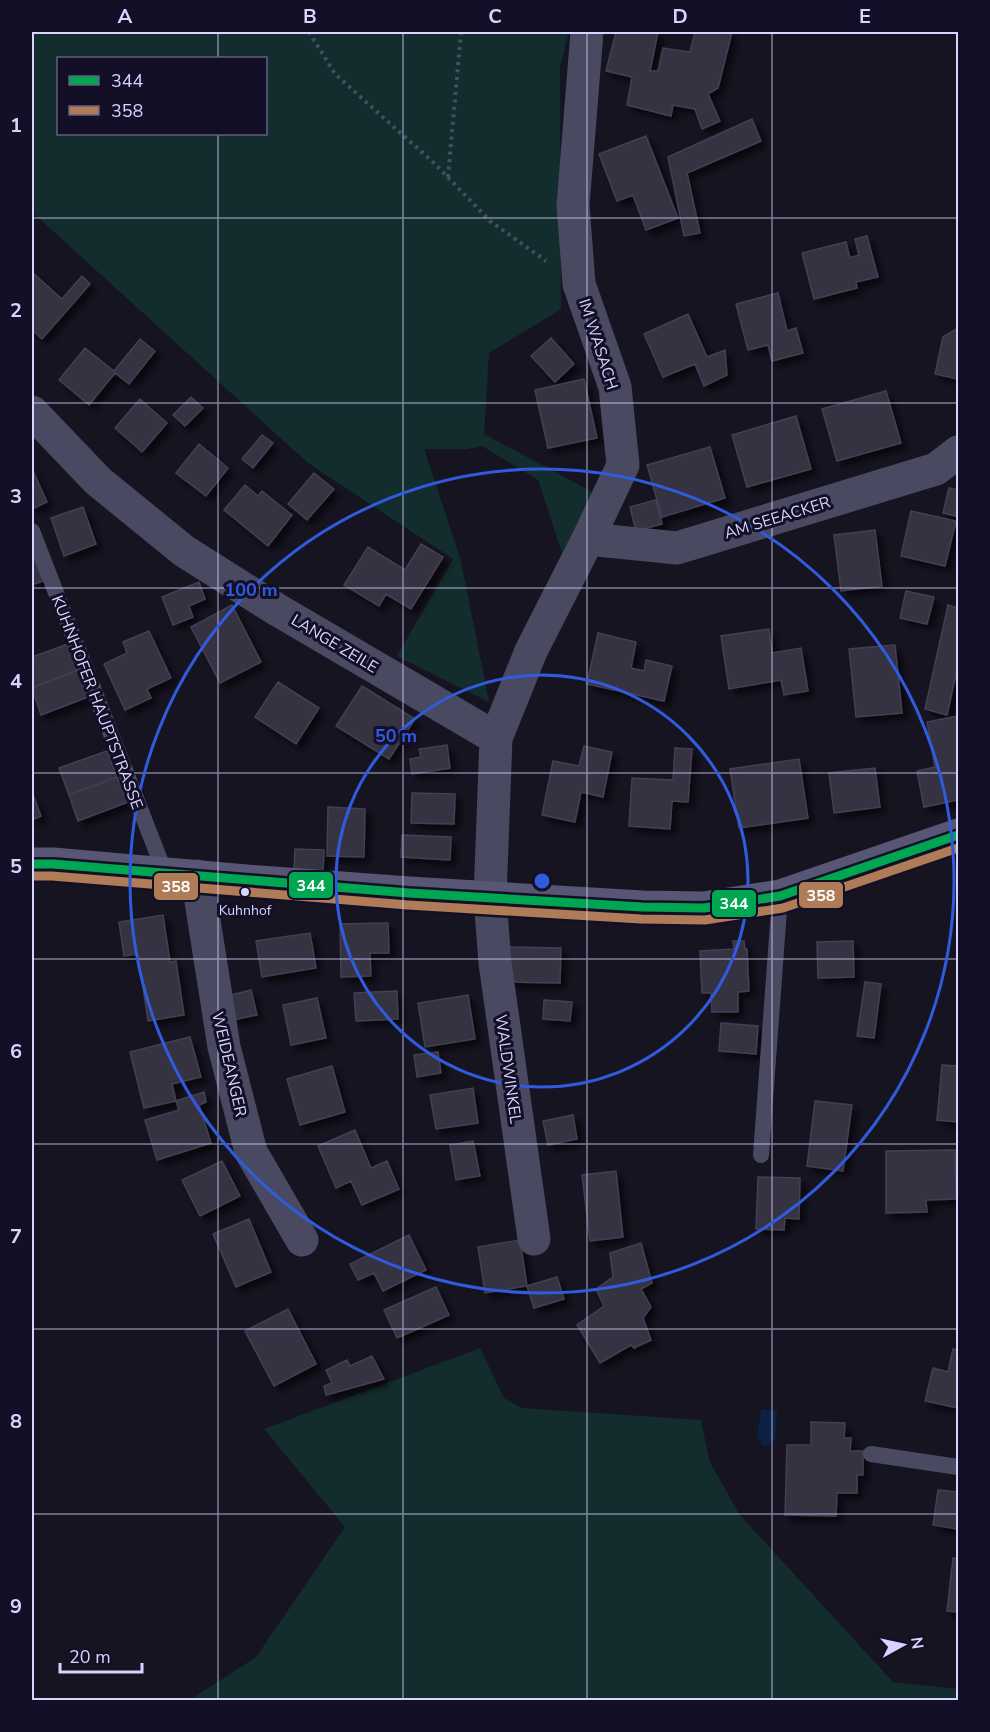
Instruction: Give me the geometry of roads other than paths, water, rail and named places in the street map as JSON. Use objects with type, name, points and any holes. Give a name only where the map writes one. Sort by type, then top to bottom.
[{"type":"street","name":"IM WASACH","points":[[496,738],[531,651],[623,465],[615,387],[579,284],[573,206],[587,32]]},
{"type":"street","name":"LANGE ZEILE","points":[[32,412],[98,481],[184,551],[276,609],[496,738]]},
{"type":"street","name":"AM SEEACKER","points":[[588,538],[677,548],[936,469],[958,452]]},
{"type":"street","points":[[490,898],[496,738]]},
{"type":"street","points":[[32,864],[490,898],[642,907],[704,908],[780,896],[956,841]]},
{"type":"street","name":"WEIDEANGER","points":[[197,876],[224,1047],[251,1152],[302,1240]]},
{"type":"street","name":"WALDWINKEL","points":[[490,898],[495,963],[534,1239]]},
{"type":"lane","name":"KUHNHOFER HAUPTSTRASSE","points":[[32,531],[165,873]]},
{"type":"lane","points":[[761,1155],[780,896]]},
{"type":"lane","points":[[871,1454],[958,1467]]},
{"type":"water","points":[[761,1409],[777,1411],[775,1442],[771,1441],[769,1446],[762,1445],[761,1440],[757,1439]]},
{"type":"place","name":"Kuhnhof","points":[[245,892]]}]
